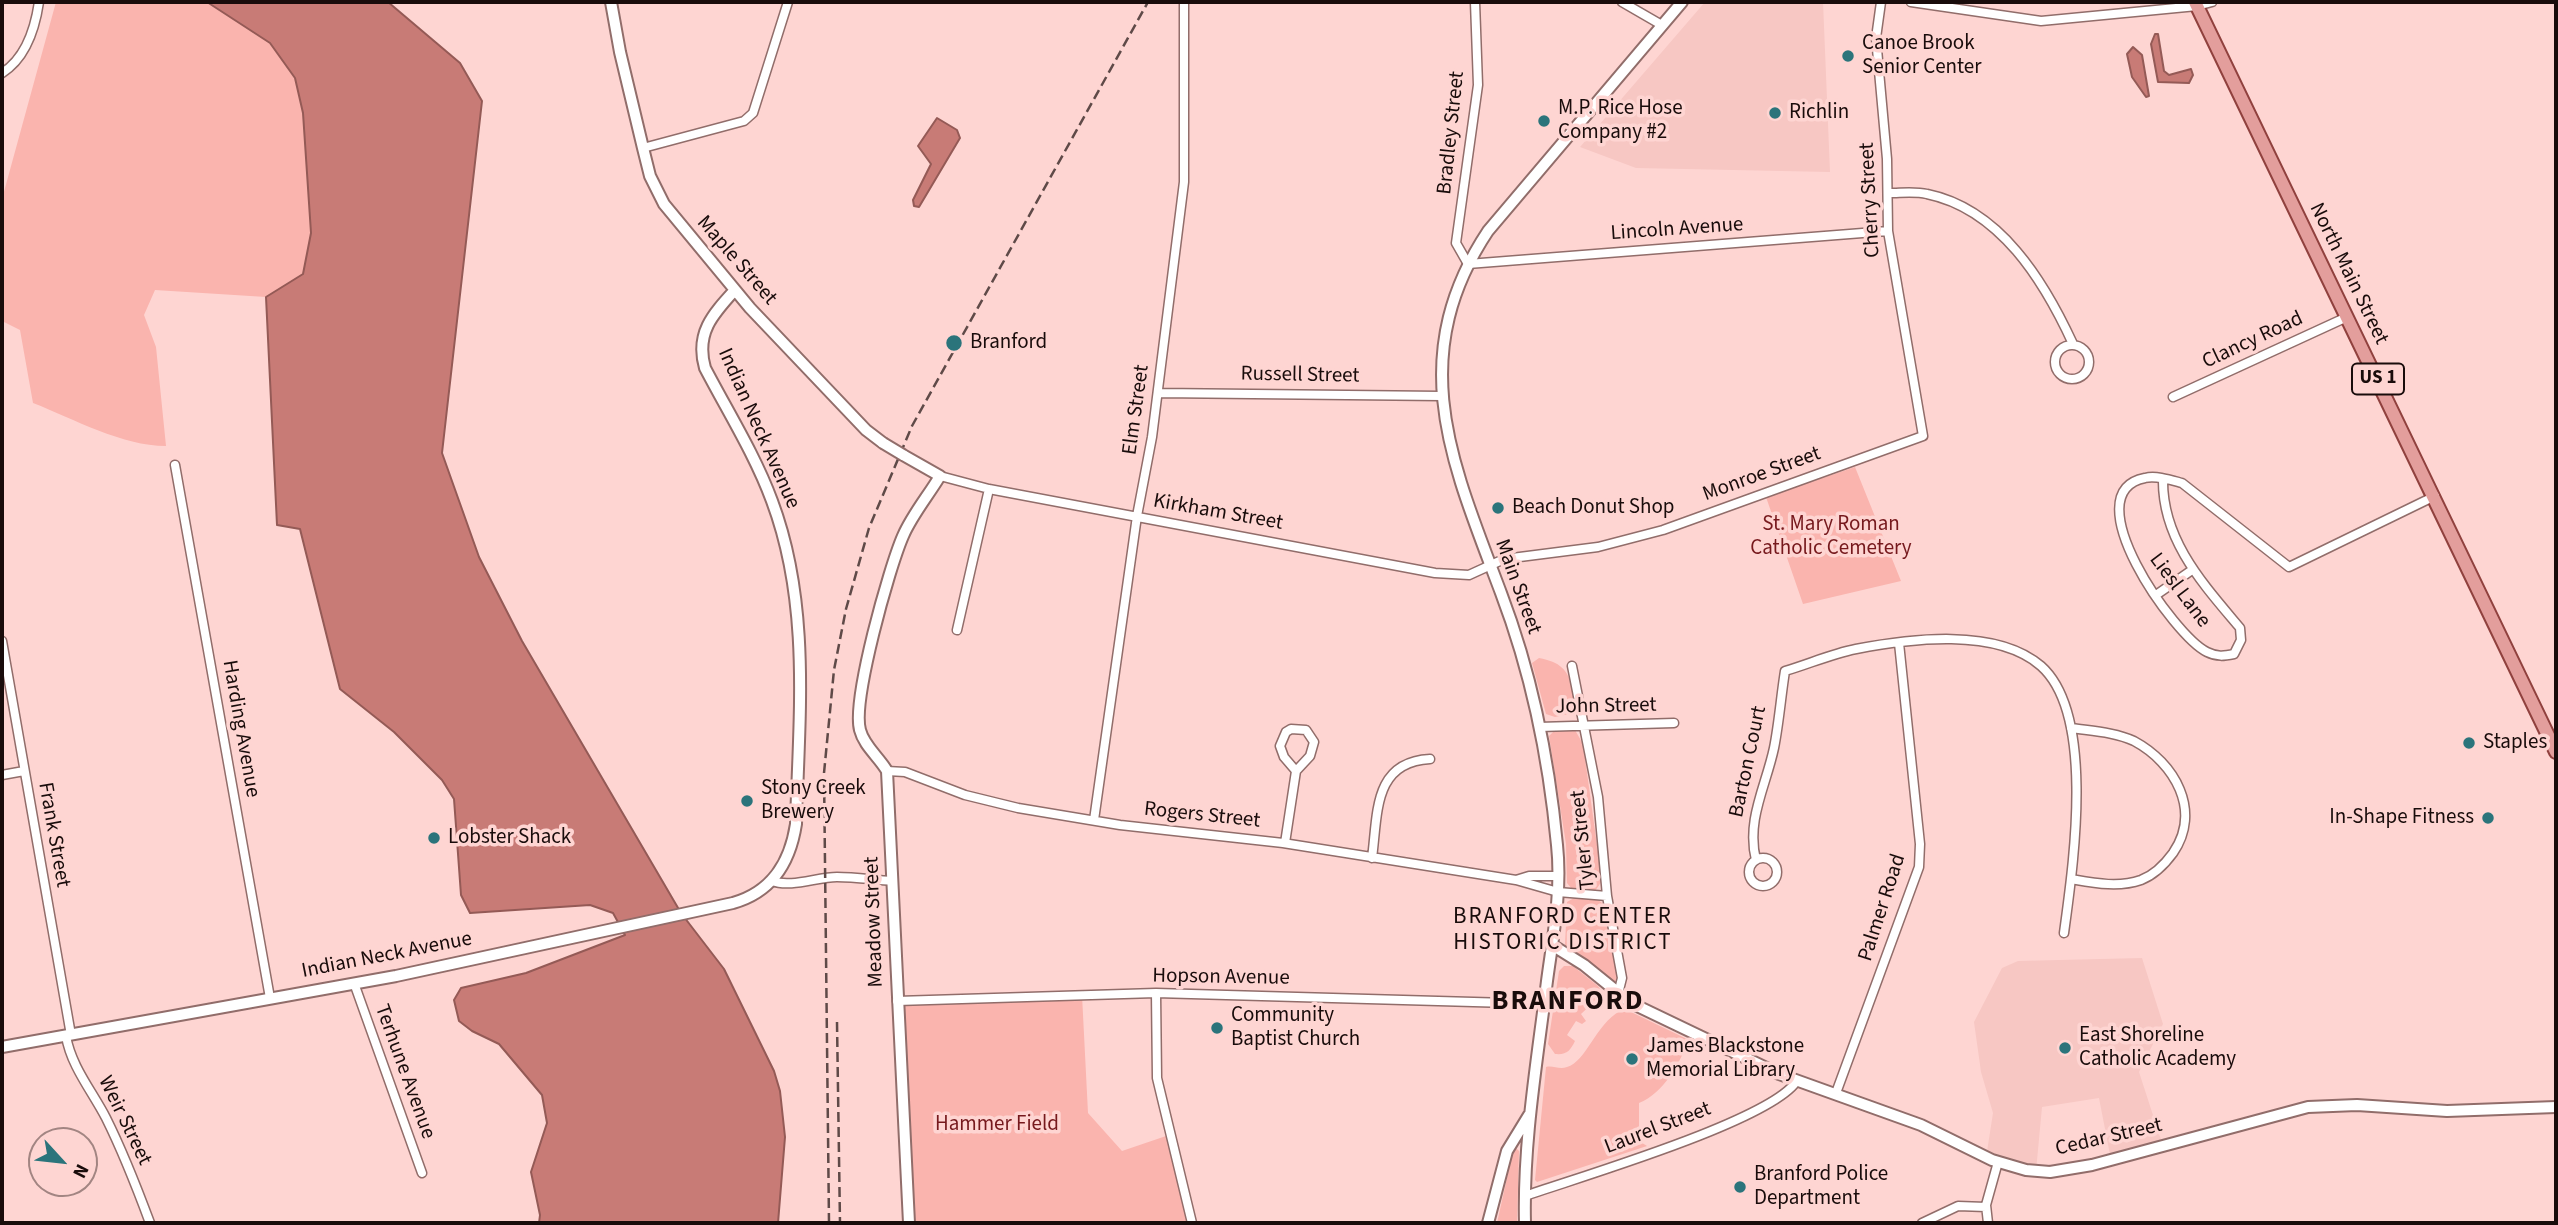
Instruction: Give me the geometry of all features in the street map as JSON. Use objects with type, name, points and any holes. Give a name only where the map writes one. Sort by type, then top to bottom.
[{"type":"main road","name":"North Main Street","points":[[2196,4],[2556,752]]},
{"type":"street","points":[[2,73],[23,52],[32,35],[39,2]]},
{"type":"street","name":"Maple Street","points":[[611,2],[650,176],[664,204],[735,290],[866,430],[940,476]]},
{"type":"street","points":[[643,148],[744,121],[753,113],[788,2]]},
{"type":"street","name":"Elm Street","points":[[1094,820],[1158,393],[1184,182],[1184,2]]},
{"type":"street","name":"Bradley Street","points":[[1468,264],[1456,243],[1478,85],[1475,2]]},
{"type":"street","points":[[1622,2],[1660,24]]},
{"type":"street","name":"Main Street","points":[[1525,1223],[1530,1113],[1559,876],[1551,797],[1539,727],[1516,639],[1454,458],[1441,396],[1448,323],[1468,264],[1521,189],[1660,24],[1682,2]]},
{"type":"street","name":"Cherry Street","points":[[1881,2],[1876,38],[1889,192],[1888,231],[1923,436]]},
{"type":"street","points":[[1911,2],[2041,21],[2212,2]]},
{"type":"street","points":[[1889,192],[1925,193],[1983,216],[1999,230],[2034,276],[2073,344],[2085,350],[2089,363],[2083,375],[2070,379],[2058,373],[2054,360],[2060,348],[2073,344]]},
{"type":"street","name":"Lincoln Avenue","points":[[1468,264],[1888,231]]},
{"type":"street","name":"Indian Neck Avenue","points":[[2,1047],[355,983],[703,909],[747,899],[772,881],[790,851],[796,824],[799,628],[790,562],[773,503],[705,368],[701,354],[706,326],[735,290]]},
{"type":"street","name":"Clancy Road","points":[[2173,397],[2347,317]]},
{"type":"street","name":"Russell Street","points":[[1158,393],[1441,396]]},
{"type":"street","name":"Monroe Street","points":[[1489,566],[1504,559],[1598,547],[1663,530],[1923,436]]},
{"type":"street","name":"Harding Avenue","points":[[176,465],[270,998]]},
{"type":"street","points":[[887,771],[860,730],[860,707],[894,557],[904,532],[940,476]]},
{"type":"street","name":"Kirkham Street","points":[[940,476],[989,489],[1435,573],[1469,575],[1489,566]]},
{"type":"street","name":"Liesl Lane","points":[[2146,477],[2163,479],[2162,503],[2192,570],[2240,628],[2241,640],[2234,654],[2220,657],[2206,652],[2183,631],[2136,565],[2118,523],[2120,499],[2131,483],[2146,477]]},
{"type":"street","points":[[2163,479],[2182,483],[2198,493],[2288,567],[2435,496]]},
{"type":"street","points":[[957,630],[989,489]]},
{"type":"street","points":[[2156,595],[2192,570]]},
{"type":"street","points":[[1899,643],[1942,640],[1991,643],[2025,655],[2054,681],[2068,710],[2077,806],[2064,933]]},
{"type":"street","name":"Frank Street","points":[[2,641],[69,1035]]},
{"type":"street","name":"Barton Court","points":[[1756,860],[1751,840],[1753,822],[1774,747],[1785,671],[1828,655],[1899,643]]},
{"type":"street","name":"Palmer Road","points":[[1836,1093],[1919,867],[1920,844],[1899,643]]},
{"type":"street","name":"Tyler Street","points":[[1572,666],[1598,797],[1607,896],[1622,978],[1618,994]]},
{"type":"street","name":"John Street","points":[[1539,727],[1674,723]]},
{"type":"street","points":[[2071,728],[2109,733],[2136,743],[2171,773],[2183,792],[2187,812],[2183,836],[2160,869],[2141,880],[2118,884],[2071,878]]},
{"type":"street","points":[[1285,843],[1296,771],[1310,756],[1314,742],[1306,730],[1286,732],[1280,746],[1284,757],[1296,771]]},
{"type":"street","points":[[1372,858],[1381,795],[1386,782],[1402,764],[1430,758]]},
{"type":"street","points":[[2,775],[24,771]]},
{"type":"street","name":"Rogers Street","points":[[887,771],[905,772],[965,795],[1018,808],[1285,843],[1516,880],[1558,892],[1607,896]]},
{"type":"street","name":"Meadow Street","points":[[887,771],[909,1223]]},
{"type":"street","name":"Rogers Street","points":[[1516,880],[1529,876],[1559,876]]},
{"type":"street","name":"Indian Neck Avenue","points":[[772,881],[786,884],[809,878],[838,877],[893,881]]},
{"type":"street","name":"Cedar Street","points":[[1552,945],[1584,965],[1618,994],[1636,1005],[1796,1082],[1836,1093],[1921,1125],[1998,1163],[2036,1171],[2065,1170],[2308,1107],[2357,1105],[2446,1111],[2556,1107]]},
{"type":"street","name":"Terhune Avenue","points":[[355,983],[422,1173]]},
{"type":"street","points":[[1156,993],[1157,1078],[1192,1223]]},
{"type":"street","name":"Hopson Avenue","points":[[897,1001],[1156,993],[1544,1004]]},
{"type":"street","name":"Weir Street","points":[[69,1035],[71,1055],[121,1151],[150,1223]]},
{"type":"street","name":"Laurel Street","points":[[1525,1196],[1698,1134],[1777,1101],[1796,1082]]},
{"type":"street","points":[[1488,1223],[1507,1151],[1530,1113]]},
{"type":"street","points":[[1988,1223],[1986,1207],[1998,1163]]},
{"type":"street","points":[[1922,1223],[1958,1206],[1986,1207]]},
{"type":"shaded area","points":[[207,2],[388,2],[460,63],[482,101],[442,453],[479,557],[522,641],[681,913],[724,969],[774,1071],[780,1091],[785,1137],[778,1223],[539,1223],[540,1215],[531,1172],[547,1123],[542,1095],[499,1044],[472,1031],[459,1021],[454,1000],[461,988],[526,973],[625,935],[613,913],[590,905],[470,913],[461,895],[454,799],[442,780],[394,732],[340,689],[300,529],[277,525],[266,297],[303,274],[311,233],[303,113],[295,78],[270,43]]},
{"type":"shaded area","points":[[1705,2],[1823,2],[1830,172],[1636,168],[1580,147]]},
{"type":"shaded area","points":[[2155,34],[2158,34],[2164,71],[2169,75],[2191,69],[2193,75],[2189,83],[2158,82],[2151,44]]},
{"type":"shaded area","points":[[2133,47],[2142,55],[2149,96],[2146,97],[2132,77],[2127,54]]},
{"type":"shaded area","points":[[937,118],[957,130],[960,138],[919,207],[914,206],[913,200],[931,164],[918,146]]},
{"type":"shaded area","name":"East Shoreline Catholic Academy","points":[[2142,958],[2163,1024],[2139,1072],[2163,1146],[2111,1160],[2099,1098],[2042,1107],[2036,1171],[1986,1158],[1993,1113],[1981,1072],[1974,1022],[2002,968],[2018,961]]},
{"type":"green space","points":[[56,2],[207,2],[270,43],[295,78],[303,113],[311,233],[303,274],[266,297],[155,290],[144,315],[156,347],[166,446],[115,437],[33,403],[20,330],[2,321],[2,199]]},
{"type":"green space","name":"St. Mary Roman Catholic Cemetery","points":[[1855,467],[1901,581],[1803,604],[1766,497]]},
{"type":"green space","points":[[1539,658],[1558,664],[1566,672],[1575,699],[1573,713],[1555,717],[1546,714],[1532,663]]},
{"type":"green space","points":[[1555,730],[1575,730],[1583,744],[1602,881],[1595,891],[1572,889],[1567,883],[1566,844],[1549,736]]},
{"type":"green space","points":[[1574,898],[1598,900],[1605,905],[1618,978],[1615,983],[1565,945],[1567,902]]},
{"type":"green space","points":[[1564,966],[1573,966],[1598,986],[1607,999],[1601,1005],[1596,1000],[1581,1014],[1586,1021],[1582,1024],[1576,1021],[1567,1035],[1575,1041],[1568,1052],[1555,1054],[1548,1044],[1559,971]]},
{"type":"green space","name":"Hammer Field","points":[[1082,995],[1088,1113],[1122,1151],[1169,1135],[1192,1223],[909,1223],[897,1001]]},
{"type":"green space","points":[[1620,1011],[1631,1012],[1689,1040],[1663,1085],[1639,1103],[1639,1141],[1647,1146],[1537,1182],[1535,1180],[1546,1067],[1564,1068],[1574,1064],[1604,1025]]},
{"type":"green space","points":[[1516,1148],[1519,1151],[1517,1223],[1497,1223],[1513,1151]]},
{"type":"railway","points":[[829,1223],[824,773],[834,670],[846,609],[869,528],[912,426],[1148,2]]},
{"type":"railway","points":[[837,1022],[840,1223]]},
{"type":"place","name":"Canoe Brook Senior Center","points":[[1848,56]]},
{"type":"place","name":"Richlin","points":[[1775,113]]},
{"type":"place","name":"M.P. Rice Hose Company #2","points":[[1544,121]]},
{"type":"place","name":"Branford","points":[[954,343]]},
{"type":"place","name":"Beach Donut Shop","points":[[1498,508]]},
{"type":"place","name":"Staples","points":[[2469,743]]},
{"type":"place","name":"Stony Creek Brewery","points":[[747,801]]},
{"type":"place","name":"In-Shape Fitness","points":[[2488,818]]},
{"type":"place","name":"Lobster Shack","points":[[434,838]]},
{"type":"place","name":"Community Baptist Church","points":[[1217,1028]]},
{"type":"place","name":"East Shoreline Catholic Academy","points":[[2065,1048]]},
{"type":"place","name":"James Blackstone Memorial Library","points":[[1632,1059]]},
{"type":"place","name":"Branford Police Department","points":[[1740,1187]]},
{"type":"district","name":"BRANFORD CENTER HISTORIC DISTRICT","points":[[1563,931]]},
{"type":"district","name":"BRANFORD","points":[[1568,1003]]}]
